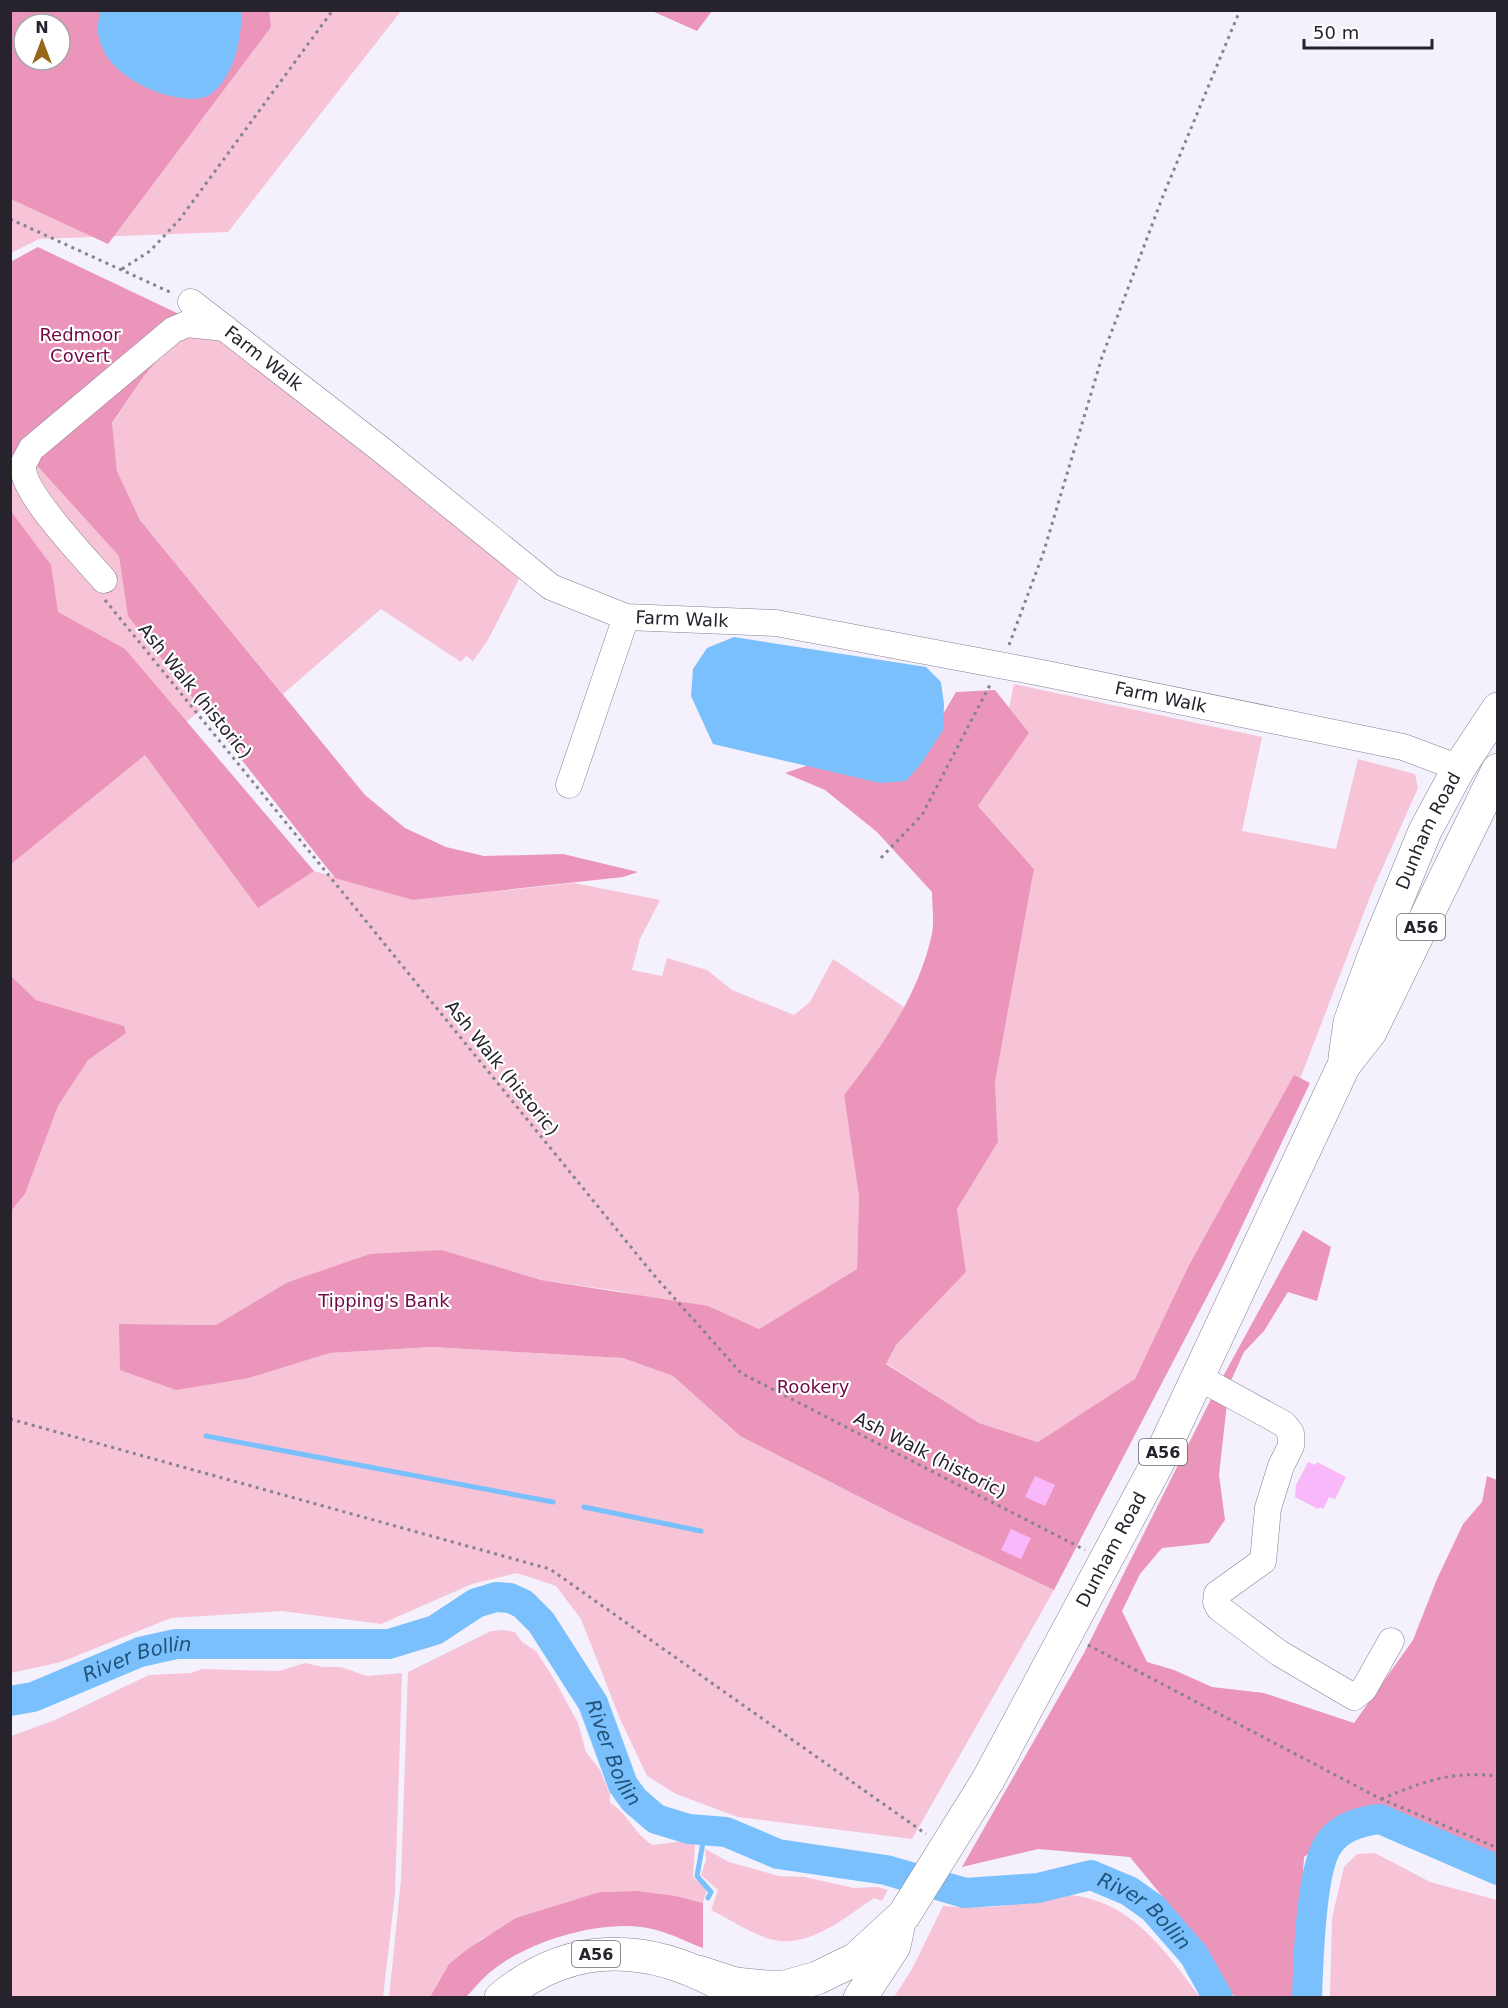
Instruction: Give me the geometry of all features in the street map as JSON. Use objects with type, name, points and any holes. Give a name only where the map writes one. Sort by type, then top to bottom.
[{"type":"highway","name":"Dunham Road","points":[[1344,1065],[1350,1022],[1425,831],[1460,768],[1497,709]]},
{"type":"highway","name":"Dunham Road","points":[[860,1998],[894,1946],[902,1919],[939,1841],[1047,1672],[1156,1466],[1344,1065],[1370,1032],[1497,770]]},
{"type":"highway","name":"Dunham Road","points":[[698,1972],[735,1984],[785,1987],[840,1969],[856,1959],[902,1919]]},
{"type":"highway","name":"A56","points":[[501,1998],[522,1980],[544,1969],[592,1955],[636,1954],[673,1962],[698,1972],[738,1998]]},
{"type":"lane","name":"Farm Walk","points":[[191,302],[551,587],[626,617],[776,622],[1001,665],[1403,747],[1460,768]]},
{"type":"lane","points":[[103,588],[48,515],[17,466],[31,449],[173,330],[187,324],[225,328]]},
{"type":"lane","points":[[569,785],[626,617]]},
{"type":"lane","points":[[1198,1377],[1284,1424],[1291,1433],[1291,1446],[1281,1466],[1268,1508],[1263,1561],[1217,1594],[1216,1602],[1220,1608],[1280,1653],[1354,1697],[1364,1689],[1391,1641]]},
{"type":"path","points":[[122,269],[150,251],[180,219],[333,10]]},
{"type":"path","points":[[881,858],[922,815],[1001,665],[1043,554],[1102,357],[1162,196],[1240,10]]},
{"type":"path","points":[[10,219],[191,302]]},
{"type":"path","name":"Ash Walk (historic)","points":[[103,588],[652,1273],[741,1373],[1074,1544]]},
{"type":"path","points":[[10,1419],[550,1569],[939,1841]]},
{"type":"path","points":[[1084,1644],[1381,1799],[1497,1848]]},
{"type":"path","points":[[1381,1799],[1423,1782],[1466,1773],[1497,1776]]},
{"type":"shaded area","points":[[11,11],[401,11],[228,232],[39,239],[11,253]]},
{"type":"shaded area","points":[[38,247],[66,446],[248,672],[145,755],[258,908],[314,871],[413,900],[574,883],[660,900],[640,939],[632,970],[662,976],[667,958],[707,970],[732,990],[794,1015],[810,1002],[833,959],[904,1007],[889,1038],[844,1095],[859,1197],[857,1269],[759,1329],[738,1320],[618,1291],[541,1280],[442,1250],[286,1283],[216,1325],[119,1324],[249,1378],[330,1353],[432,1347],[623,1358],[673,1376],[740,1436],[899,1517],[1054,1590],[912,1839],[738,1817],[676,1794],[647,1776],[620,1719],[581,1619],[556,1586],[517,1573],[472,1584],[381,1624],[282,1611],[171,1618],[61,1662],[11,1673],[11,1211],[25,1194],[58,1106],[88,1059],[126,1032],[123,1026],[36,1000],[11,976],[10,262]]},
{"type":"shaded area","points":[[182,331],[231,338],[520,577],[488,640],[473,661],[466,656],[461,662],[381,609],[283,694],[140,520],[117,471],[112,424],[144,376]]},
{"type":"shaded area","points":[[1014,684],[1262,737],[1242,831],[1336,849],[1358,759],[1415,774],[1418,788],[1373,889],[1300,1079],[1294,1076],[1189,1265],[1136,1379],[1038,1442],[979,1423],[886,1363],[896,1345],[966,1272],[957,1209],[998,1142],[995,1082],[1034,869],[978,806],[1028,733],[1009,708]]},
{"type":"shaded area","points":[[491,1631],[515,1632],[522,1642],[536,1651],[554,1679],[578,1723],[586,1752],[600,1770],[610,1794],[610,1803],[622,1812],[640,1835],[653,1845],[684,1841],[695,1845],[693,1877],[707,1890],[703,1903],[676,1896],[638,1891],[600,1892],[483,1938],[449,1964],[430,1997],[389,1998],[401,1879],[408,1672]]},
{"type":"shaded area","points":[[305,1663],[323,1667],[341,1667],[367,1676],[402,1673],[395,1894],[383,1997],[11,1997],[11,1736],[55,1720],[149,1675],[191,1673],[202,1669],[279,1671]]},
{"type":"shaded area","points":[[705,1849],[729,1862],[779,1876],[805,1877],[854,1888],[877,1887],[888,1890],[882,1901],[874,1898],[814,1935],[788,1941],[774,1940],[750,1931],[711,1910],[718,1890],[701,1875],[706,1860]]},
{"type":"shaded area","points":[[1375,1853],[1430,1882],[1497,1900],[1497,1997],[1330,1997],[1332,1918],[1344,1867],[1357,1854]]},
{"type":"shaded area","points":[[1067,1895],[1090,1899],[1110,1906],[1128,1917],[1159,1946],[1200,1997],[894,1997],[912,1969],[943,1906],[1006,1905]]},
{"type":"green space","points":[[712,10],[697,31],[652,11]]},
{"type":"green space","points":[[11,11],[269,11],[271,27],[108,244],[11,199]]},
{"type":"green space","name":"Redmoor Covert","points":[[38,247],[181,315],[182,331],[144,376],[112,423],[117,471],[140,520],[365,795],[405,828],[446,847],[484,856],[563,854],[638,872],[623,877],[413,900],[335,878],[128,616],[119,556],[33,461],[11,454],[11,262]]},
{"type":"green space","points":[[10,510],[51,565],[58,612],[125,649],[314,871],[258,908],[145,755],[11,864]]},
{"type":"green space","name":"Rookery","points":[[995,690],[1029,733],[978,806],[1034,869],[995,1082],[998,1142],[957,1209],[966,1272],[896,1345],[886,1364],[979,1423],[1038,1442],[1135,1379],[1189,1265],[1294,1075],[1310,1083],[1224,1264],[1054,1590],[899,1517],[740,1436],[673,1376],[623,1358],[432,1347],[330,1353],[249,1378],[176,1390],[120,1370],[119,1324],[216,1325],[286,1283],[370,1254],[442,1250],[541,1280],[708,1306],[759,1329],[857,1269],[859,1197],[844,1095],[884,1040],[917,981],[932,933],[932,892],[877,832],[825,790],[785,773],[833,757],[923,748],[956,692]]},
{"type":"green space","points":[[11,976],[36,1000],[124,1026],[126,1033],[88,1060],[58,1106],[25,1194],[11,1211]]},
{"type":"green space","points":[[1303,1230],[1331,1247],[1317,1301],[1288,1292],[1264,1331],[1244,1352],[1229,1385],[1219,1475],[1225,1520],[1209,1543],[1162,1548],[1140,1574],[1122,1611],[1147,1662],[1174,1670],[1212,1687],[1264,1693],[1354,1723],[1413,1640],[1437,1579],[1463,1524],[1482,1502],[1487,1476],[1497,1480],[1497,1869],[1441,1838],[1365,1812],[1304,1857],[1296,1997],[1235,1998],[1189,1929],[1130,1857],[1038,1849],[962,1867],[1084,1653],[1214,1393]]},
{"type":"green space","points":[[638,1891],[676,1896],[703,1903],[703,1948],[656,1930],[615,1926],[592,1929],[568,1934],[523,1951],[488,1974],[466,1997],[430,1997],[449,1964],[469,1948],[516,1918],[600,1892]]},
{"type":"water","points":[[100,11],[242,11],[238,45],[231,67],[219,86],[203,98],[179,98],[151,90],[127,76],[107,57],[98,33]]},
{"type":"water","points":[[734,637],[926,667],[941,682],[944,704],[943,730],[921,764],[906,781],[880,783],[713,744],[691,696],[693,669],[707,648]]},
{"type":"building","points":[[1308,1462],[1315,1465],[1317,1462],[1346,1477],[1335,1499],[1329,1497],[1323,1509],[1320,1507],[1318,1509],[1295,1497],[1296,1485]]},
{"type":"building","points":[[1035,1476],[1055,1485],[1045,1506],[1025,1497]]},
{"type":"building","points":[[1011,1529],[1031,1538],[1021,1559],[1001,1550]]},
{"type":"waterway","points":[[206,1436],[553,1502]]},
{"type":"waterway","points":[[584,1507],[701,1531]]},
{"type":"waterway","name":"River Bollin","points":[[10,1701],[33,1697],[140,1652],[176,1644],[389,1644],[435,1630],[476,1603],[496,1597],[510,1598],[523,1604],[541,1622],[593,1703],[623,1785],[634,1800],[656,1819],[689,1829],[726,1832],[778,1854],[886,1870],[965,1893],[1038,1888],[1091,1875],[1129,1891],[1153,1908],[1194,1955],[1218,1998]]},
{"type":"waterway","name":"River Bollin","points":[[1307,1998],[1312,1918],[1318,1875],[1322,1857],[1328,1845],[1344,1829],[1365,1821],[1380,1819],[1498,1870]]},
{"type":"waterway","points":[[705,1831],[697,1876],[711,1892],[708,1898]]},
{"type":"park label","name":"Tipping's Bank","points":[[384,1301]]}]
